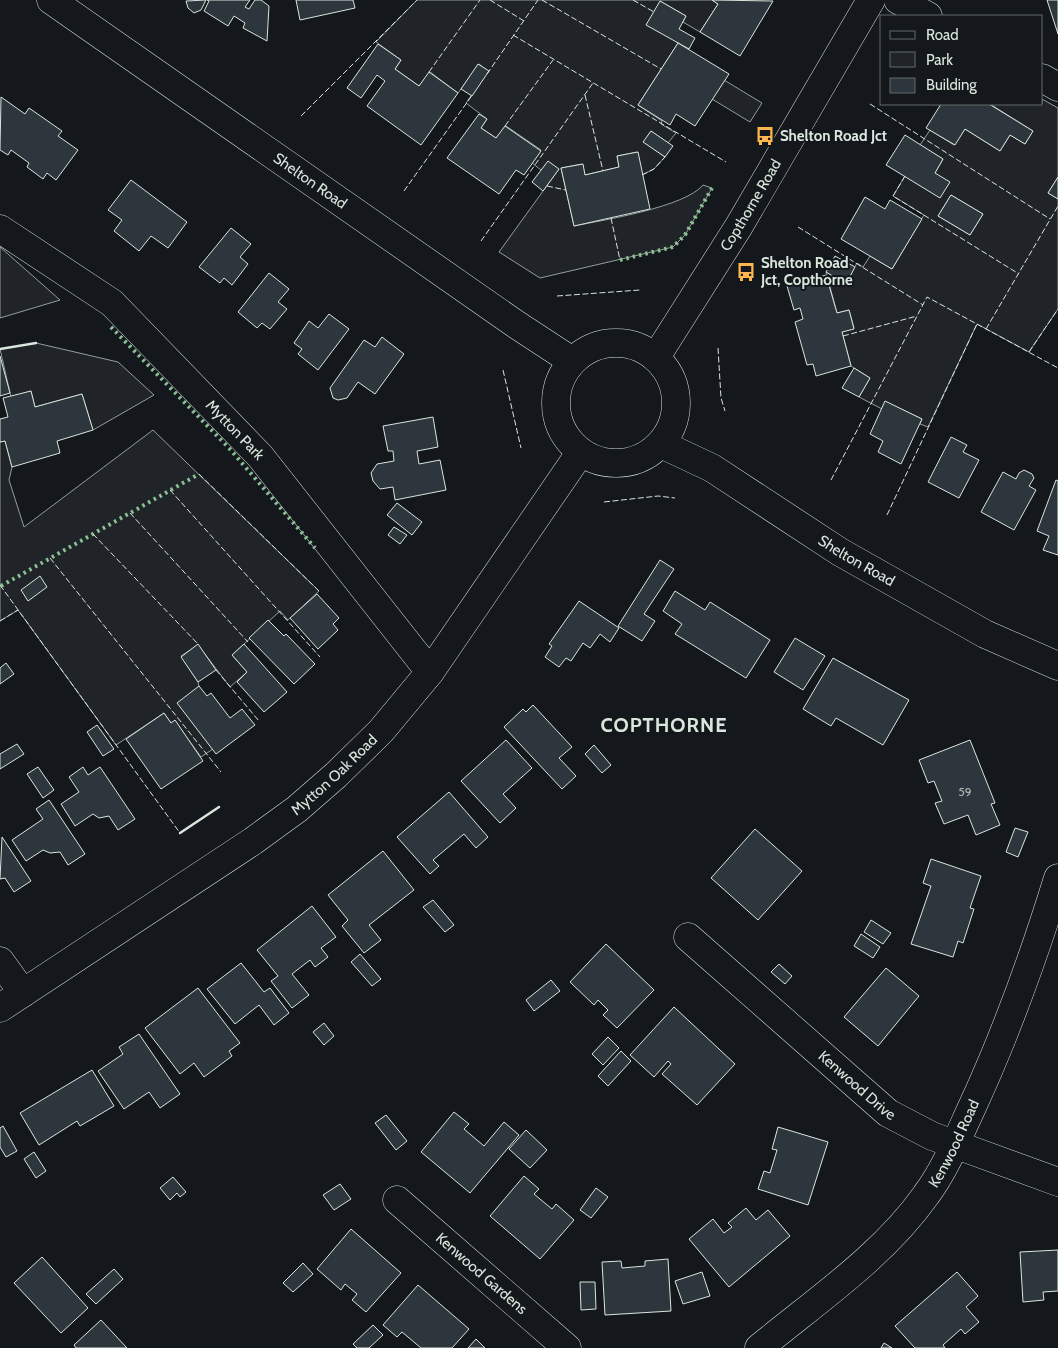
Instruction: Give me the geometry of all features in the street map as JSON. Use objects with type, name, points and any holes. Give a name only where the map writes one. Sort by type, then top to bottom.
[{"type":"main road","name":"Shelton Road","points":[[51,0],[517,325],[572,361]]},
{"type":"main road","name":"Copthorne Road","points":[[656,357],[740,226],[871,0]]},
{"type":"main road","points":[[898,0],[926,15]]},
{"type":"main road","points":[[1043,79],[1058,87]]},
{"type":"main road","name":"Mytton Park","points":[[0,229],[112,303],[260,456],[430,672]]},
{"type":"main road","points":[[613,342],[628,344],[656,357],[668,372],[675,390],[676,409],[671,428],[661,444],[647,455],[631,462],[614,464],[596,461],[580,453],[566,438],[557,419],[557,392],[560,378],[572,361],[598,345],[613,342]]},
{"type":"main road","name":"Shelton Road","points":[[661,444],[712,468],[840,552],[985,634],[1058,666]]},
{"type":"main road","name":"Mytton Oak Road","points":[[0,1008],[253,841],[297,809],[381,732],[430,672],[580,453]]},
{"type":"main road","name":"Kenwood Road","points":[[759,1348],[882,1245],[926,1195],[955,1145],[1002,1039],[1033,958],[1058,878]]},
{"type":"main road","name":"Kenwood Drive","points":[[688,937],[888,1113],[955,1145],[1058,1182]]},
{"type":"main road","points":[[0,961],[23,994]]},
{"type":"main road","name":"Kenwood Gardens","points":[[397,1200],[567,1348]]},
{"type":"green space","points":[[417,0],[712,0],[718,4],[700,32],[683,22],[686,16],[660,1],[678,43],[638,105],[662,121],[661,124],[676,133],[668,143],[651,131],[644,142],[665,157],[654,169],[642,175],[637,152],[617,156],[619,167],[585,175],[582,164],[561,168],[574,226],[643,212],[662,206],[694,193],[703,185],[712,188],[685,235],[673,247],[540,278],[499,252],[559,169],[541,170],[532,163],[541,150],[506,126],[496,138],[481,128],[487,119],[466,103],[488,71],[479,64],[458,93],[430,72],[419,86],[395,69],[401,60],[376,42]]},
{"type":"green space","points":[[724,80],[762,103],[750,122],[712,99]]},
{"type":"green space","points":[[1043,100],[1058,108],[1058,177],[1048,193],[1058,199],[1058,309],[1029,352],[977,324],[928,427],[920,424],[922,419],[886,402],[882,409],[859,397],[870,378],[851,366],[842,332],[854,328],[849,310],[837,313],[826,272],[846,283],[857,263],[863,267],[870,256],[892,269],[924,215],[893,196],[905,176],[935,173],[943,159],[920,145],[930,130],[954,145],[965,129],[1000,151],[1010,135],[1025,144],[1033,131],[992,105],[1043,105]],"holes":[[[951,195],[983,214],[970,235],[938,216]]]},
{"type":"green space","points":[[0,247],[60,300],[0,318]]},
{"type":"green space","points":[[36,343],[118,362],[154,395],[93,430],[82,394],[35,407],[31,391],[11,397],[0,349]]},
{"type":"green space","points":[[153,430],[319,591],[288,620],[280,611],[232,655],[247,672],[230,687],[198,645],[181,656],[198,682],[213,749],[201,757],[175,721],[171,723],[164,713],[116,745],[18,610],[0,621],[0,442],[5,441],[12,467],[9,480],[24,527]]},
{"type":"building","points":[[206,0],[201,10],[194,13],[188,8],[186,1]]},
{"type":"building","points":[[207,0],[250,0],[245,7],[249,9],[255,0],[261,0],[269,6],[267,41],[243,28],[245,23],[234,16],[228,26],[204,11],[209,1]]},
{"type":"building","points":[[296,0],[353,0],[355,8],[300,20]]},
{"type":"building","points":[[712,0],[773,1],[740,56],[700,32],[718,4]]},
{"type":"building","points":[[1047,0],[1058,0],[1058,34]]},
{"type":"building","points":[[660,1],[686,16],[679,29],[695,38],[689,49],[646,25]]},
{"type":"building","points":[[678,43],[729,74],[695,126],[676,114],[670,125],[638,105]]},
{"type":"building","points":[[378,44],[401,60],[395,69],[419,86],[429,72],[458,93],[421,145],[367,106],[385,81],[377,75],[361,98],[347,88]]},
{"type":"building","points":[[478,64],[489,71],[472,96],[461,89]]},
{"type":"building","points":[[1,97],[25,114],[29,108],[62,131],[58,136],[78,150],[56,180],[47,173],[43,179],[27,167],[29,163],[11,150],[8,155],[0,150]]},
{"type":"building","points":[[940,105],[991,105],[1033,131],[1025,144],[1010,135],[1000,151],[965,129],[955,145],[926,128]]},
{"type":"building","points":[[479,114],[487,119],[481,128],[496,138],[505,126],[541,151],[524,175],[516,170],[499,194],[447,158]]},
{"type":"building","points":[[651,131],[673,146],[665,157],[643,142]]},
{"type":"building","points":[[905,135],[943,159],[935,173],[950,182],[940,198],[886,165]]},
{"type":"building","points":[[638,152],[650,209],[574,226],[561,168],[583,164],[585,175],[619,167],[617,156]]},
{"type":"building","points":[[548,161],[559,169],[543,191],[532,182]]},
{"type":"building","points":[[1058,177],[1058,199],[1048,193]]},
{"type":"building","points":[[131,180],[187,222],[168,248],[151,236],[139,251],[114,231],[122,220],[108,210]]},
{"type":"building","points":[[951,195],[983,214],[970,235],[938,216]]},
{"type":"building","points":[[865,197],[885,209],[890,200],[922,219],[892,269],[841,239]]},
{"type":"building","points":[[231,228],[251,244],[240,257],[248,264],[232,285],[224,278],[220,283],[199,267]]},
{"type":"building","points":[[835,256],[855,267],[846,284],[826,272]]},
{"type":"building","points":[[269,273],[289,289],[278,302],[287,309],[270,329],[262,323],[257,328],[238,312]]},
{"type":"building","points":[[826,275],[837,313],[849,310],[854,329],[842,332],[851,366],[816,376],[813,364],[807,365],[795,322],[803,319],[800,308],[794,310],[787,286]]},
{"type":"building","points":[[329,314],[349,329],[318,370],[298,354],[302,349],[294,343],[309,321],[318,328]]},
{"type":"building","points":[[382,337],[404,354],[375,394],[358,382],[347,398],[338,400],[333,398],[330,388],[364,340],[375,347]]},
{"type":"building","points":[[0,356],[10,393],[0,396]]},
{"type":"building","points":[[854,368],[870,378],[859,397],[842,388]]},
{"type":"building","points":[[31,391],[35,407],[82,394],[93,430],[57,441],[60,453],[12,467],[5,441],[0,442],[0,419],[8,417],[3,398]]},
{"type":"building","points":[[885,401],[922,419],[901,464],[878,452],[883,441],[870,434]]},
{"type":"building","points":[[433,417],[438,447],[417,451],[419,464],[440,460],[446,490],[395,500],[393,487],[380,489],[373,481],[371,473],[377,464],[394,461],[393,451],[388,451],[383,426]]},
{"type":"building","points":[[951,437],[967,445],[963,452],[979,460],[959,498],[928,482]]},
{"type":"building","points":[[1024,470],[1032,474],[1034,478],[1029,486],[1036,490],[1014,530],[981,512],[1003,472],[1016,479],[1019,473]]},
{"type":"building","points":[[1056,480],[1058,481],[1058,555],[1043,550],[1049,536],[1037,531]]},
{"type":"building","points":[[397,503],[422,522],[412,535],[387,515]]},
{"type":"building","points":[[394,527],[407,535],[400,544],[388,535]]},
{"type":"building","points":[[660,560],[674,569],[644,614],[655,621],[642,641],[618,626]]},
{"type":"building","points":[[40,576],[47,587],[28,601],[21,590]]},
{"type":"building","points":[[675,591],[705,610],[710,602],[770,640],[746,678],[675,634],[682,624],[663,611]]},
{"type":"building","points":[[317,594],[339,618],[333,624],[338,630],[318,649],[290,618]]},
{"type":"building","points":[[579,601],[619,628],[610,642],[600,634],[590,648],[583,643],[571,661],[566,658],[559,667],[545,657],[552,646],[549,644]]},
{"type":"building","points":[[268,620],[284,636],[286,634],[315,664],[294,684],[249,638]]},
{"type":"building","points":[[795,638],[825,656],[803,690],[774,672]]},
{"type":"building","points":[[198,644],[216,670],[198,682],[181,657]]},
{"type":"building","points":[[244,644],[287,692],[264,712],[237,682],[247,672],[232,655]]},
{"type":"building","points":[[833,658],[909,700],[883,745],[836,718],[831,726],[803,709]]},
{"type":"building","points":[[6,663],[14,674],[0,684],[0,668]]},
{"type":"building","points":[[199,686],[207,696],[211,693],[230,718],[242,709],[255,725],[216,754],[177,703]]},
{"type":"building","points":[[533,705],[572,747],[559,758],[576,776],[562,789],[504,727],[523,709],[526,712]]},
{"type":"building","points":[[164,713],[171,723],[175,720],[203,761],[161,789],[126,739]]},
{"type":"building","points":[[97,725],[114,749],[103,756],[87,732]]},
{"type":"building","points":[[506,740],[532,768],[503,794],[516,808],[500,823],[461,781]]},
{"type":"building","points":[[970,740],[995,803],[991,804],[1000,825],[976,835],[968,815],[944,824],[935,803],[942,801],[934,781],[928,783],[919,760]]},
{"type":"building","points":[[17,744],[24,754],[0,769],[0,754]]},
{"type":"building","points":[[594,745],[611,765],[602,773],[585,754]]},
{"type":"building","points":[[38,767],[54,790],[43,798],[27,774]]},
{"type":"building","points":[[83,767],[88,775],[100,767],[135,819],[118,830],[109,816],[99,818],[93,814],[75,826],[61,804],[79,792],[69,777]]},
{"type":"building","points":[[449,792],[488,837],[476,848],[464,834],[433,860],[439,866],[430,874],[397,837]]},
{"type":"building","points":[[49,800],[85,854],[68,865],[60,852],[50,853],[43,850],[26,861],[12,840],[43,819],[36,809]]},
{"type":"building","points":[[1015,828],[1028,832],[1018,857],[1006,852]]},
{"type":"building","points":[[755,829],[802,871],[758,920],[711,878]]},
{"type":"building","points":[[2,837],[31,881],[14,892],[5,878],[0,879]]},
{"type":"building","points":[[383,851],[414,890],[369,925],[381,940],[364,953],[342,926],[348,920],[328,895]]},
{"type":"building","points":[[931,859],[981,876],[970,908],[974,909],[963,943],[958,941],[953,957],[911,944],[931,886],[923,883]]},
{"type":"building","points":[[433,900],[454,925],[445,932],[423,907]]},
{"type":"building","points":[[312,906],[336,937],[321,948],[328,957],[315,967],[310,960],[292,974],[309,995],[292,1008],[271,981],[278,976],[257,950]]},
{"type":"building","points":[[871,920],[891,933],[883,944],[864,932]]},
{"type":"building","points":[[861,934],[880,947],[873,958],[854,946]]},
{"type":"building","points":[[606,944],[654,990],[617,1028],[603,1015],[608,1010],[598,1000],[594,1005],[570,982]]},
{"type":"building","points":[[360,954],[381,979],[372,986],[351,962]]},
{"type":"building","points":[[241,963],[264,992],[270,988],[289,1013],[274,1025],[259,1005],[235,1024],[207,989]]},
{"type":"building","points":[[779,964],[792,976],[785,984],[771,972]]},
{"type":"building","points":[[886,968],[919,996],[878,1046],[844,1017]]},
{"type":"building","points":[[551,980],[560,991],[534,1011],[526,1000]]},
{"type":"building","points":[[198,988],[240,1043],[229,1051],[232,1056],[204,1077],[194,1063],[180,1074],[145,1028]]},
{"type":"building","points":[[674,1007],[735,1064],[697,1105],[662,1074],[671,1064],[668,1061],[654,1077],[630,1055]]},
{"type":"building","points":[[324,1023],[334,1036],[324,1045],[313,1032]]},
{"type":"building","points":[[139,1034],[180,1094],[160,1108],[149,1092],[124,1109],[98,1071],[123,1054],[119,1047]]},
{"type":"building","points":[[608,1037],[619,1048],[603,1065],[592,1054]]},
{"type":"building","points":[[621,1051],[631,1061],[608,1086],[598,1076]]},
{"type":"building","points":[[92,1070],[114,1106],[80,1126],[77,1121],[39,1145],[20,1113]]},
{"type":"building","points":[[454,1112],[469,1124],[464,1129],[484,1146],[504,1122],[519,1135],[470,1193],[421,1152]]},
{"type":"building","points":[[386,1115],[407,1141],[396,1150],[375,1123]]},
{"type":"building","points":[[3,1126],[17,1151],[6,1157],[0,1147],[0,1128]]},
{"type":"building","points":[[778,1127],[828,1142],[808,1205],[758,1189],[764,1171],[770,1173],[777,1150],[772,1149]]},
{"type":"building","points":[[526,1130],[547,1150],[530,1168],[509,1149]]},
{"type":"building","points":[[34,1152],[46,1171],[36,1178],[24,1159]]},
{"type":"building","points":[[524,1176],[539,1189],[534,1194],[552,1209],[556,1204],[574,1220],[540,1259],[490,1216]]},
{"type":"building","points":[[173,1177],[186,1192],[180,1197],[177,1193],[170,1200],[160,1188]]},
{"type":"building","points":[[340,1184],[351,1199],[334,1210],[323,1195]]},
{"type":"building","points":[[596,1188],[608,1197],[591,1218],[580,1210]]},
{"type":"building","points":[[746,1208],[756,1220],[768,1210],[790,1236],[729,1287],[689,1239],[713,1219],[724,1233],[732,1227],[728,1223]]},
{"type":"building","points":[[351,1229],[401,1273],[366,1312],[352,1300],[357,1294],[345,1284],[341,1290],[317,1269]]},
{"type":"building","points":[[1058,1250],[1058,1291],[1043,1292],[1044,1300],[1023,1302],[1020,1252]]},
{"type":"building","points":[[42,1257],[88,1308],[61,1333],[14,1283]]},
{"type":"building","points":[[668,1259],[671,1311],[605,1315],[602,1262],[621,1261],[622,1268],[645,1266],[645,1261]]},
{"type":"building","points":[[303,1263],[313,1274],[293,1292],[283,1283]]},
{"type":"building","points":[[114,1269],[123,1279],[96,1304],[86,1294]]},
{"type":"building","points":[[702,1272],[710,1296],[683,1304],[675,1281]]},
{"type":"building","points":[[957,1272],[978,1296],[966,1307],[979,1322],[965,1334],[961,1329],[943,1345],[945,1348],[915,1348],[895,1326]]},
{"type":"building","points":[[580,1282],[595,1282],[596,1309],[581,1310]]},
{"type":"building","points":[[418,1285],[469,1329],[452,1348],[421,1348],[402,1332],[397,1337],[383,1325]]},
{"type":"building","points":[[101,1320],[127,1348],[76,1348],[74,1345]]},
{"type":"building","points":[[373,1325],[383,1335],[369,1348],[357,1348],[353,1344]]},
{"type":"building","points":[[476,1339],[485,1348],[468,1348]]},
{"type":"building","points":[[884,1343],[892,1348],[881,1348]]},
{"type":"hedge","points":[[620,260],[673,247],[685,235],[712,188]]},
{"type":"hedge","points":[[111,327],[229,448],[315,548]]},
{"type":"hedge","points":[[1,586],[199,474]]},
{"type":"fence","points":[[301,116],[417,0]]},
{"type":"fence","points":[[429,72],[480,0]]},
{"type":"fence","points":[[490,0],[524,21]]},
{"type":"fence","points":[[487,74],[538,0]]},
{"type":"fence","points":[[542,0],[661,69]]},
{"type":"fence","points":[[633,0],[654,12]]},
{"type":"fence","points":[[513,35],[726,162]]},
{"type":"fence","points":[[505,126],[553,60]]},
{"type":"fence","points":[[481,241],[593,83]]},
{"type":"fence","points":[[404,191],[473,94]]},
{"type":"fence","points":[[585,95],[603,171]]},
{"type":"fence","points":[[870,104],[1050,219]]},
{"type":"fence","points":[[642,175],[654,169],[665,157]]},
{"type":"fence","points":[[905,176],[893,196],[1019,274]]},
{"type":"fence","points":[[547,186],[566,190]]},
{"type":"fence","points":[[986,329],[1058,206]]},
{"type":"fence","points":[[611,218],[620,260]]},
{"type":"fence","points":[[798,227],[923,305]]},
{"type":"fence","points":[[557,296],[640,290]]},
{"type":"fence","points":[[831,480],[927,297],[1058,368]]},
{"type":"fence","points":[[1029,352],[1058,309]]},
{"type":"fence","points":[[843,336],[917,316]]},
{"type":"fence","points":[[887,515],[977,324]]},
{"type":"fence","points":[[718,348],[721,398],[725,411]]},
{"type":"fence","points":[[503,370],[521,448]]},
{"type":"fence","points":[[199,474],[319,591]]},
{"type":"fence","points":[[170,490],[320,657]]},
{"type":"fence","points":[[604,502],[658,496],[675,498]]},
{"type":"fence","points":[[130,513],[248,642]]},
{"type":"fence","points":[[93,534],[198,644]]},
{"type":"fence","points":[[50,558],[221,772]]},
{"type":"fence","points":[[0,585],[180,833]]},
{"type":"fence","points":[[0,621],[18,610]]},
{"type":"fence","points":[[216,670],[259,721]]},
{"type":"wall","points":[[0,349],[36,343]]},
{"type":"wall","points":[[180,833],[219,807]]},
{"type":"place","name":"Shelton Road Jct","points":[[765,136]]},
{"type":"place","name":"Shelton Road Jct, Copthorne","points":[[746,272]]},
{"type":"district","name":"COPTHORNE","points":[[664,725]]}]
